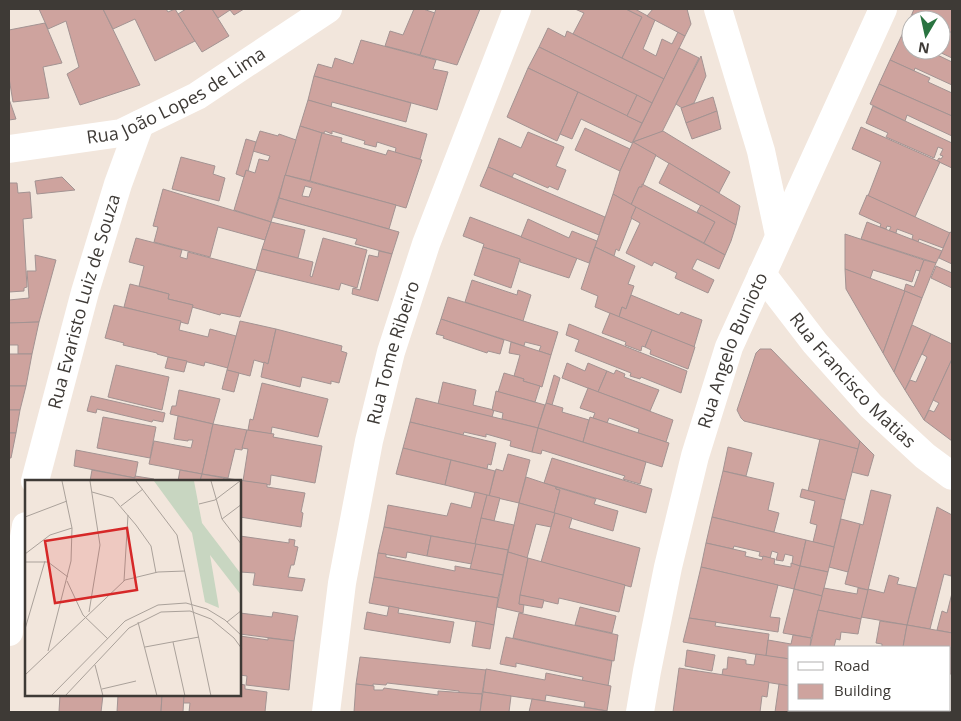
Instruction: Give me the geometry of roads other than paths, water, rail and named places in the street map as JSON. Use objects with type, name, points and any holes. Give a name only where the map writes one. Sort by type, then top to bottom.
[{"type":"street","name":"Rua João Lopes de Lima","points":[[9,149],[121,133],[197,96],[328,9]]},
{"type":"street","name":"Rua Tome Ribeiro","points":[[326,712],[342,583],[369,441],[391,352],[426,244],[517,9]]},
{"type":"street","points":[[718,9],[761,151],[779,235]]},
{"type":"street","name":"Rua Angelo Bunioto","points":[[640,712],[668,567],[695,456],[729,347],[883,9]]},
{"type":"street","name":"Rua Evaristo Luiz de Souza","points":[[35,480],[85,292],[118,184],[140,124]]},
{"type":"street","name":"Rua Francisco Matias","points":[[762,274],[815,344],[870,406],[925,456],[952,476]]},
{"type":"street","points":[[9,632],[25,532]]}]
